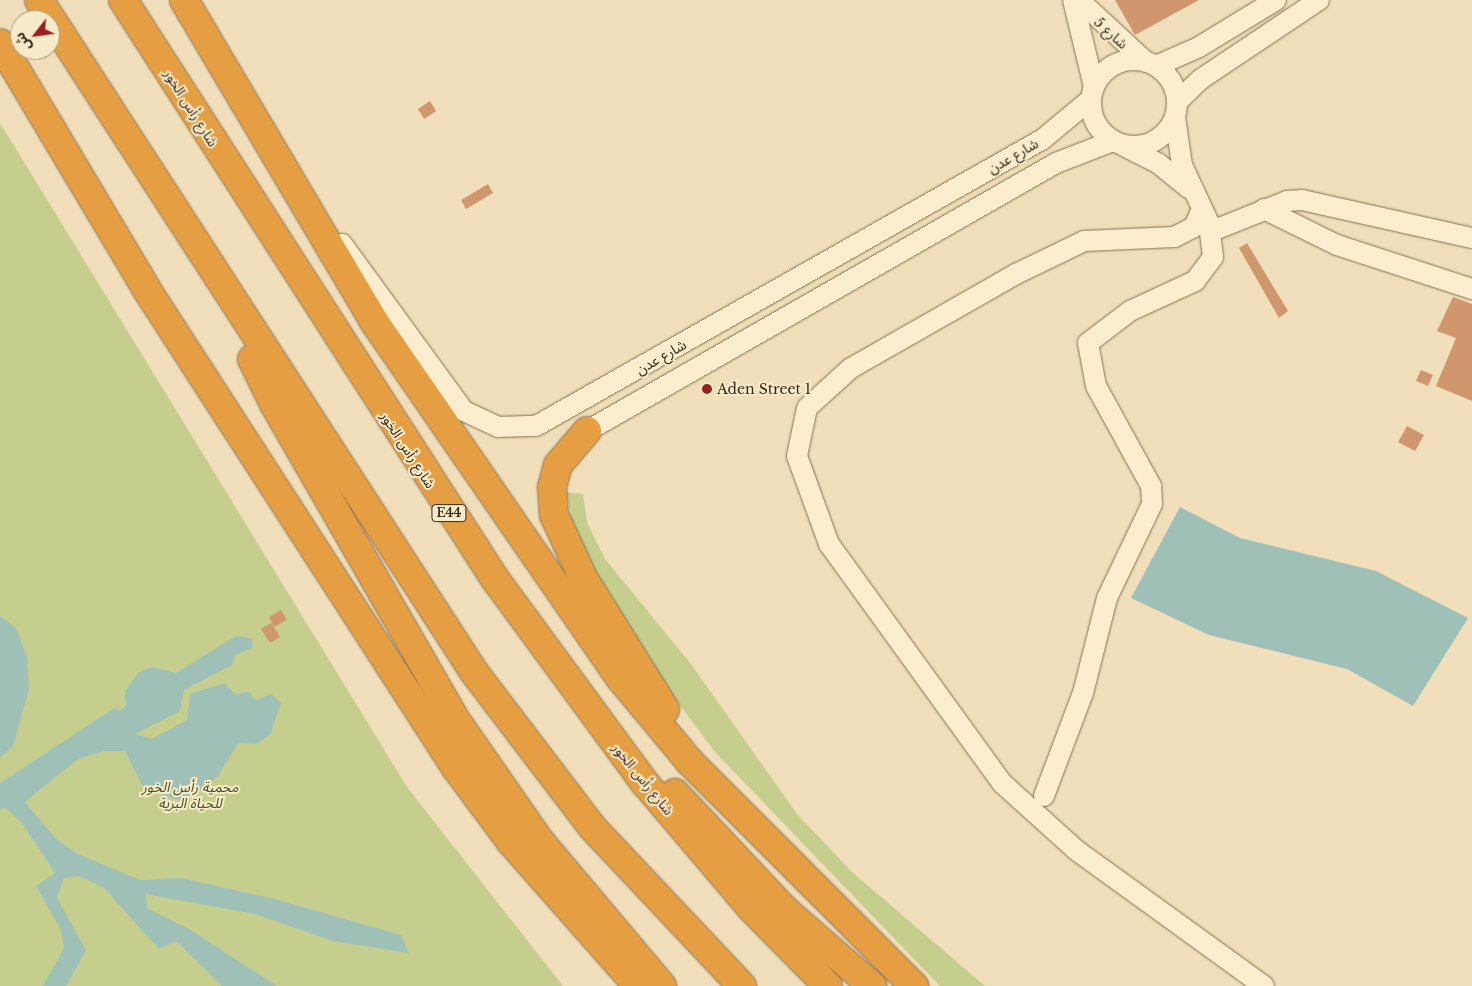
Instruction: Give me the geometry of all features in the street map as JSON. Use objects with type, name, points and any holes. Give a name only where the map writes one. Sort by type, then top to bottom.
[{"type":"highway","points":[[39,0],[427,604],[544,767],[634,873],[742,986]]},
{"type":"highway","name":"شارع رأس الخور","points":[[123,0],[448,511],[604,729],[750,907],[828,986]]},
{"type":"highway","points":[[145,0],[158,29],[168,69]]},
{"type":"highway","points":[[184,0],[294,186],[439,422],[583,626],[653,720],[740,811],[914,986]]},
{"type":"highway","points":[[0,43],[177,339],[456,768],[511,842],[638,986]]},
{"type":"highway","points":[[238,312],[249,353],[269,396],[455,719],[539,840],[662,986]]},
{"type":"highway","points":[[587,431],[568,448],[554,476],[551,500],[558,530],[650,686],[740,811]]},
{"type":"highway","points":[[604,729],[653,771],[786,910],[872,986]]},
{"type":"street","name":"شارع 5","points":[[1073,0],[1092,93]]},
{"type":"street","name":"شارع 5","points":[[1079,0],[1151,64]]},
{"type":"street","points":[[1044,796],[1083,693],[1107,598],[1152,504],[1151,486],[1096,386],[1088,343],[1130,311],[1195,281],[1213,257],[1212,231],[1202,209],[1189,188],[1159,164],[1118,143],[1096,123],[1092,93],[1115,65],[1151,64],[1199,47],[1276,0]]},
{"type":"street","points":[[1118,143],[1155,141],[1176,109],[1208,74],[1319,0]]},
{"type":"street","points":[[1151,64],[1167,75],[1176,109],[1189,188]]},
{"type":"street","name":"شارع عدن","points":[[294,186],[330,226],[451,398],[486,423],[523,428],[563,413],[1043,139],[1092,93]]},
{"type":"street","name":"شارع عدن","points":[[587,431],[1056,163],[1118,143]]},
{"type":"street","points":[[1212,231],[1287,201],[1315,201],[1472,238]]},
{"type":"street","points":[[1202,209],[1194,227],[1174,237],[1084,241],[1016,274],[851,368],[807,408],[797,456],[829,544],[1003,784],[1076,850],[1264,986]]},
{"type":"street","points":[[1264,209],[1337,245],[1472,289]]},
{"type":"green space","name":"محمية رأس الخور للحياة البرية","points":[[0,123],[407,787],[563,986],[0,986]]},
{"type":"green space","points":[[566,492],[583,494],[587,522],[605,559],[691,664],[797,814],[852,872],[985,986],[940,986],[715,752],[661,680],[575,537]]},
{"type":"water","points":[[1180,507],[1240,538],[1376,571],[1468,618],[1413,706],[1347,669],[1209,635],[1131,598]]},
{"type":"water","points":[[0,616],[16,628],[27,657],[29,690],[13,746],[0,758]]},
{"type":"water","points":[[236,636],[251,638],[253,648],[235,655],[232,665],[184,690],[180,711],[135,734],[152,739],[187,720],[190,694],[225,683],[235,694],[249,692],[256,700],[271,694],[281,703],[270,735],[256,744],[238,743],[218,776],[199,792],[178,800],[143,787],[125,751],[104,751],[78,759],[25,802],[56,839],[76,853],[140,880],[180,878],[275,899],[401,935],[409,953],[333,941],[255,914],[145,894],[148,909],[189,929],[277,986],[222,986],[176,941],[159,949],[104,888],[80,876],[64,878],[57,898],[86,950],[66,986],[43,986],[64,948],[61,930],[36,886],[55,873],[22,823],[6,808],[0,809],[0,783],[116,707],[119,711],[126,706],[125,691],[139,672],[153,667],[176,673]]},
{"type":"building","points":[[1115,0],[1199,0],[1135,35]]},
{"type":"building","points":[[430,101],[436,111],[424,119],[418,109]]},
{"type":"building","points":[[488,184],[493,193],[466,209],[461,200]]},
{"type":"building","points":[[1247,243],[1288,311],[1279,318],[1239,248]]},
{"type":"building","points":[[1453,297],[1472,304],[1472,401],[1436,386],[1456,338],[1437,331]]},
{"type":"building","points":[[1421,370],[1433,375],[1428,386],[1416,381]]},
{"type":"building","points":[[1407,426],[1424,435],[1415,451],[1398,442]]},
{"type":"building","points":[[281,610],[287,620],[274,627],[269,617]]},
{"type":"building","points":[[271,623],[280,637],[270,643],[261,629]]},
{"type":"place","name":"Aden Street 1","points":[[707,389]]}]
